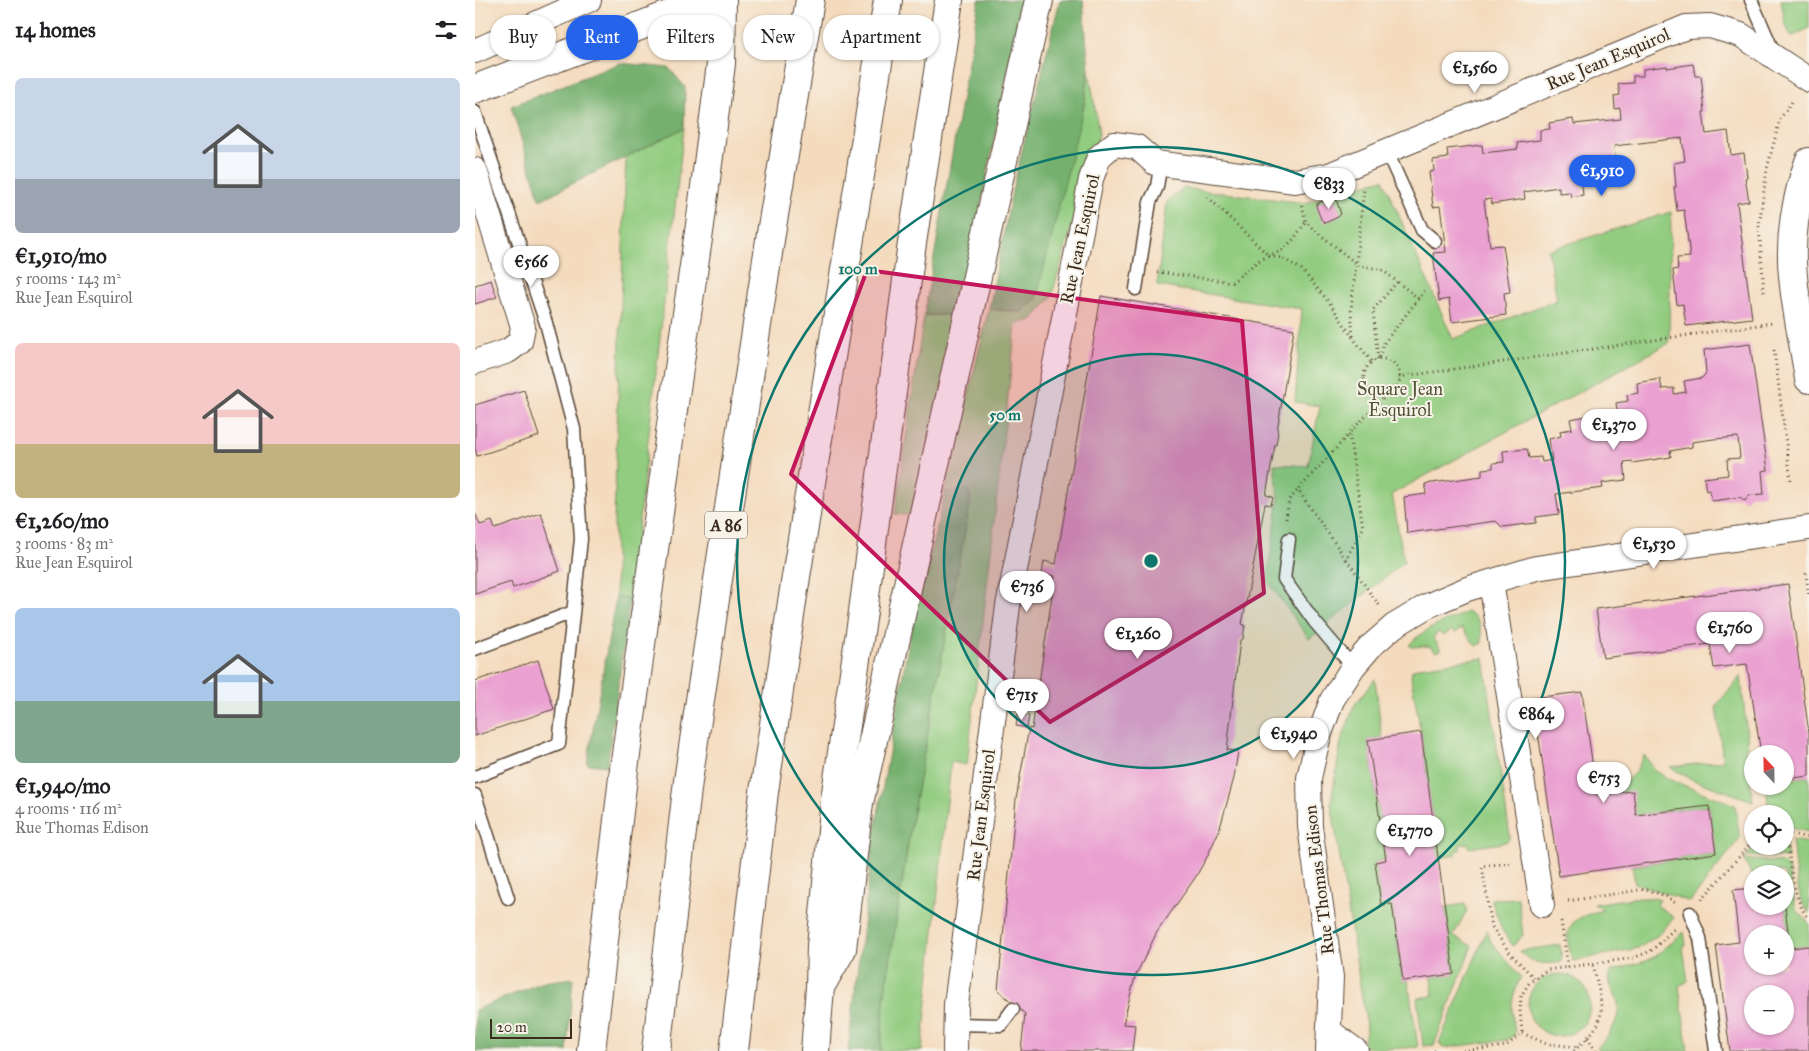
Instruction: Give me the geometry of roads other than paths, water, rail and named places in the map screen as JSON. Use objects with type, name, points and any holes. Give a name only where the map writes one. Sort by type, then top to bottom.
[{"type":"main road","points":[[475,89],[708,0]]},
{"type":"main road","points":[[591,1051],[625,769],[720,73],[722,0]]},
{"type":"main road","name":"A 86","points":[[656,1051],[688,781],[774,218],[810,0]]},
{"type":"main road","points":[[734,1051],[765,783],[888,0]]},
{"type":"main road","points":[[815,1051],[821,946],[835,799],[863,609],[911,250],[949,0]]},
{"type":"main road","points":[[820,987],[842,949],[859,803],[1039,0]]},
{"type":"main road","points":[[1809,162],[1802,181],[1794,229],[1793,275],[1809,379]]},
{"type":"street","points":[[475,51],[578,2]]},
{"type":"street","name":"Rue Jean Esquirol","points":[[955,1051],[956,1005],[1008,606],[1091,179],[1099,157],[1114,144],[1137,147],[1155,163],[1295,181],[1329,175],[1686,27],[1710,26],[1741,35],[1809,80]]},
{"type":"street","points":[[475,170],[523,326],[520,342],[507,351],[475,362]]},
{"type":"street","name":"Rue Thomas Edison","points":[[1329,1041],[1331,977],[1310,827],[1309,778],[1318,739],[1332,700],[1353,668],[1371,646],[1394,626],[1427,606],[1467,589],[1536,568],[1809,528]]},
{"type":"street","points":[[1491,582],[1550,904]]},
{"type":"street","points":[[1329,1041],[1356,1051]]},
{"type":"lane","points":[[1751,0],[1777,58]]},
{"type":"lane","points":[[475,112],[546,323],[574,429],[581,539],[559,744],[475,777]]},
{"type":"lane","points":[[1387,152],[1422,230],[1435,241]]},
{"type":"lane","points":[[1136,289],[1150,202],[1157,187],[1159,174],[1155,163]]},
{"type":"lane","points":[[1289,540],[1284,579],[1314,621],[1353,668]]},
{"type":"lane","points":[[475,649],[573,612]]},
{"type":"lane","points":[[475,795],[508,898]]},
{"type":"lane","points":[[1690,913],[1700,938],[1716,1051]]},
{"type":"lane","points":[[955,1024],[1001,1025],[1013,1009]]},
{"type":"park label","name":"Square Jean Esquirol","points":[[1400,399]]}]
